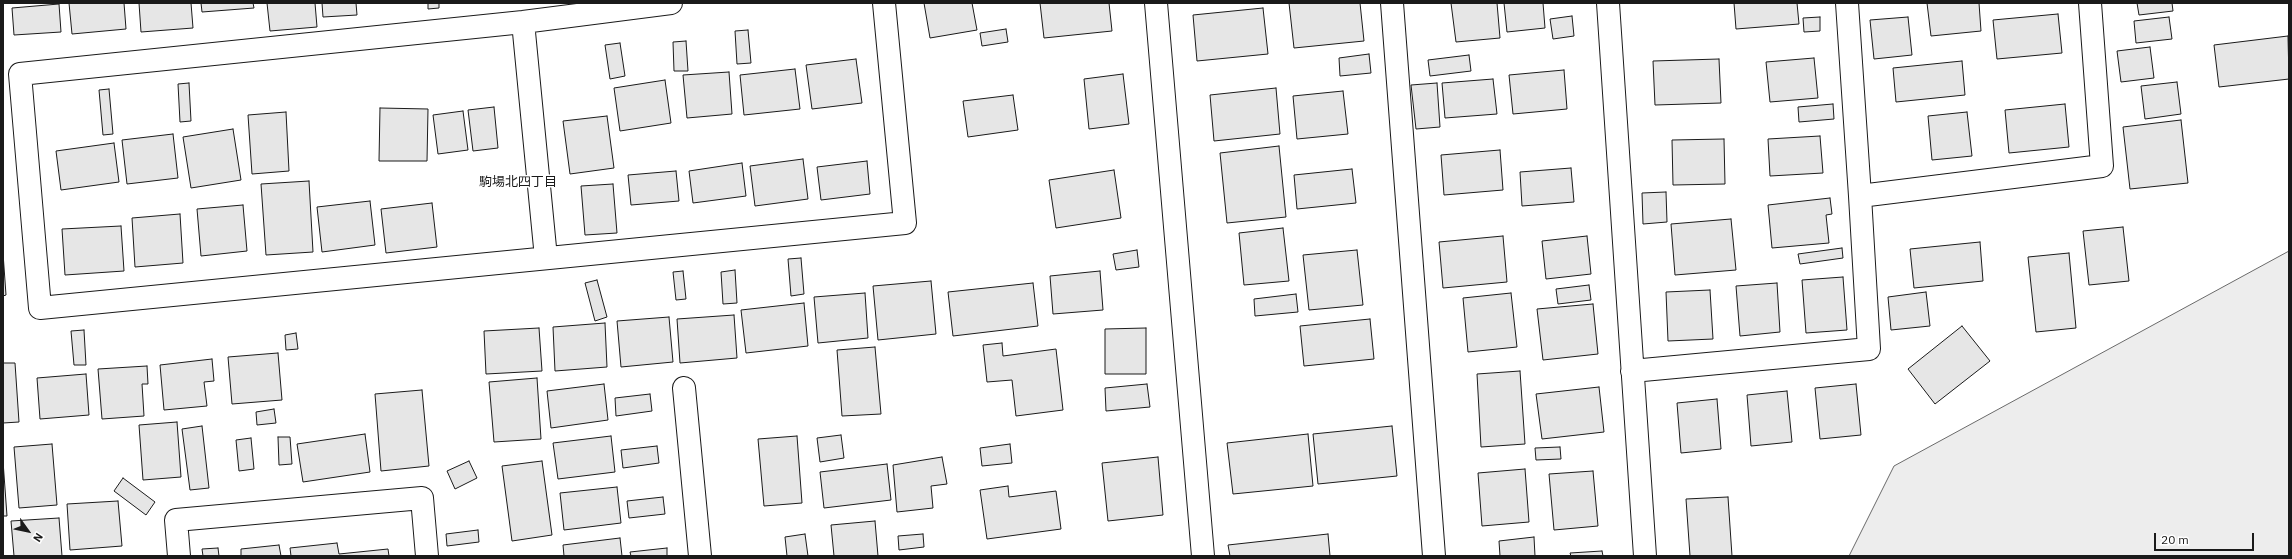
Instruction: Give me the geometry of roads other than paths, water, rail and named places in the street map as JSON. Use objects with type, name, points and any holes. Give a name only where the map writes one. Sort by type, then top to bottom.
[{"type":"street","points":[[671,3],[523,22],[20,74],[40,308],[905,223],[884,3]]},
{"type":"street","points":[[1156,3],[1203,556]]},
{"type":"street","points":[[1392,3],[1434,556]]},
{"type":"street","points":[[1608,3],[1645,556]]},
{"type":"street","points":[[1632,371],[1869,349],[1847,3]]},
{"type":"street","points":[[1860,196],[2102,166],[2090,3]]},
{"type":"street","points":[[523,22],[546,258]]},
{"type":"street","points":[[684,388],[700,556]]},
{"type":"street","points":[[178,556],[176,520],[422,498],[427,556]]},
{"type":"district","name":"駒場北四丁目","points":[[518,182]]}]
